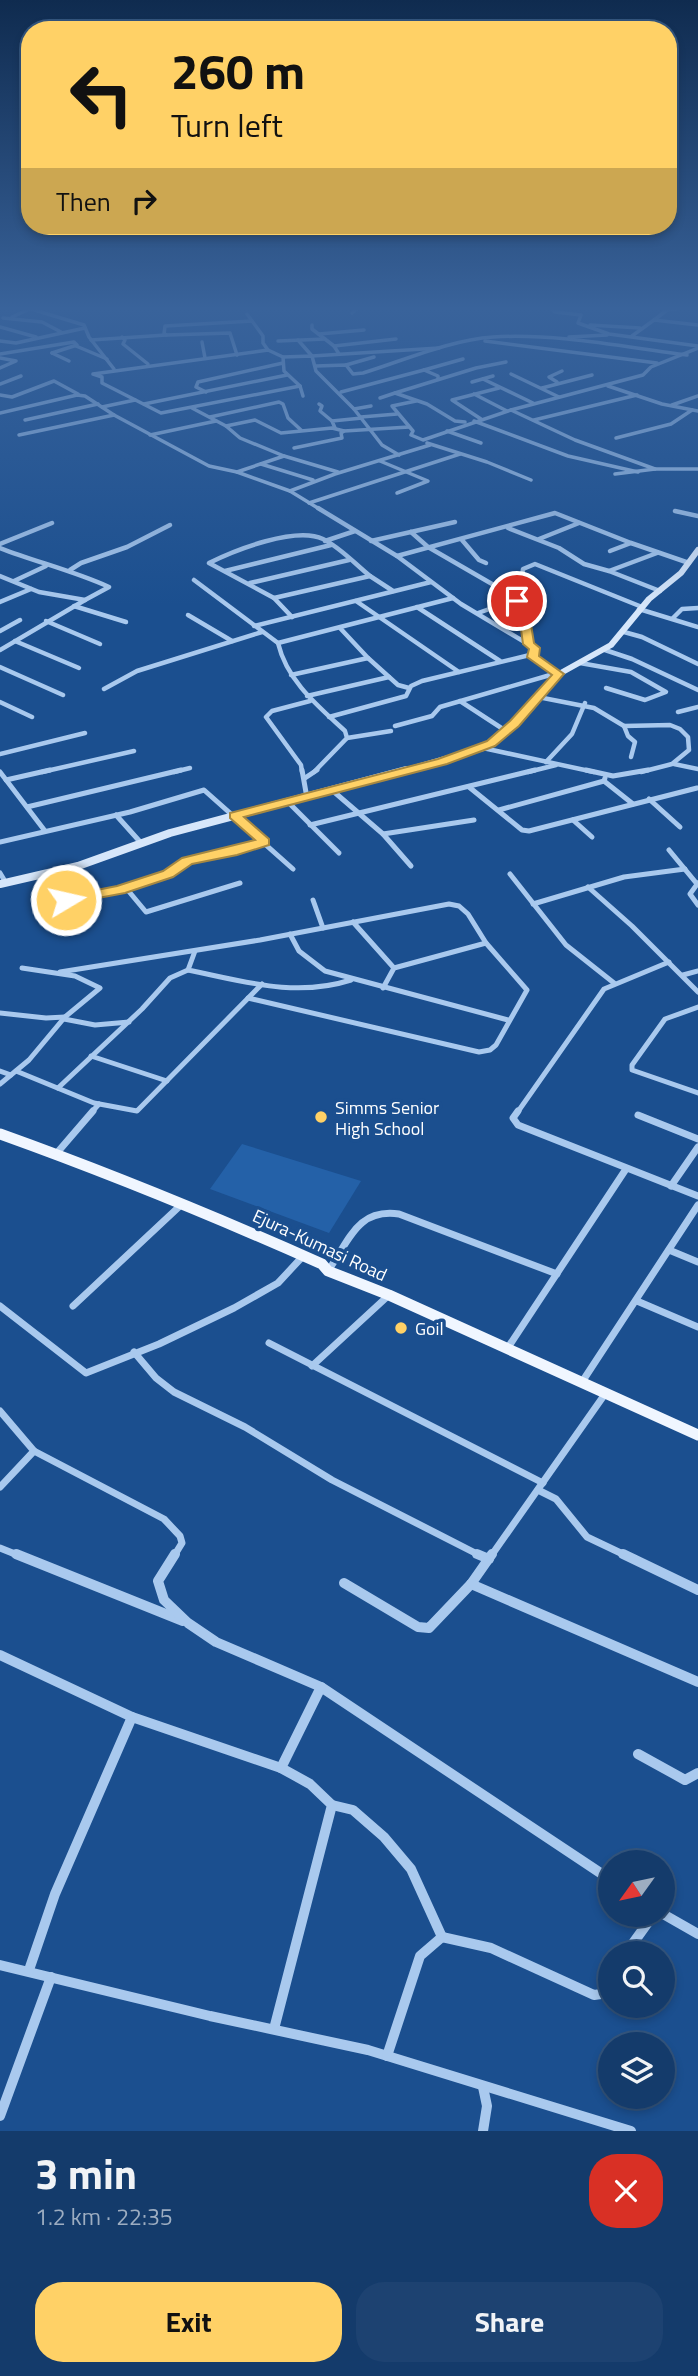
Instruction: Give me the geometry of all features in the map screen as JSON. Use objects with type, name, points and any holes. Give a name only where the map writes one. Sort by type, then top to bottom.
[{"type":"main road","name":"Ejura-Kumasi Road","points":[[0,1133],[183,1203],[304,1255],[322,1264],[328,1271],[389,1295],[698,1435]]},
{"type":"street","points":[[0,413],[29,406]]},
{"type":"street","points":[[25,421],[93,406]]},
{"type":"street","points":[[102,406],[209,466],[237,472],[290,491],[397,556],[453,598],[534,648],[533,657],[558,673]]},
{"type":"street","points":[[147,406],[161,413],[200,406]]},
{"type":"street","points":[[210,417],[259,406]]},
{"type":"street","points":[[284,406],[290,420],[301,430]]},
{"type":"street","points":[[321,406],[320,411],[332,421],[335,428]]},
{"type":"street","points":[[351,406],[367,429],[386,448],[400,455]]},
{"type":"street","points":[[354,409],[368,406]]},
{"type":"street","points":[[394,406],[413,431],[411,435],[430,445],[531,480]]},
{"type":"street","points":[[430,406],[455,421],[472,422],[568,456],[638,472]]},
{"type":"street","points":[[462,406],[481,419]]},
{"type":"street","points":[[500,406],[575,440],[655,469]]},
{"type":"street","points":[[423,440],[526,406]]},
{"type":"street","points":[[533,421],[597,406]]},
{"type":"street","points":[[676,406],[698,411]]},
{"type":"street","points":[[192,408],[226,426],[240,438],[284,456],[340,472]]},
{"type":"street","points":[[616,438],[671,424],[692,410]]},
{"type":"street","points":[[332,421],[397,414]]},
{"type":"street","points":[[19,435],[114,415]]},
{"type":"street","points":[[226,426],[254,420],[276,432],[409,427]]},
{"type":"street","points":[[150,435],[216,421]]},
{"type":"street","points":[[294,448],[342,438],[341,433],[344,431]]},
{"type":"street","points":[[447,431],[481,443]]},
{"type":"street","points":[[290,491],[340,472],[430,445]]},
{"type":"street","points":[[309,503],[460,454]]},
{"type":"street","points":[[237,472],[284,456]]},
{"type":"street","points":[[379,461],[428,482],[397,493]]},
{"type":"street","points":[[261,464],[315,481]]},
{"type":"street","points":[[615,474],[655,469],[698,469]]},
{"type":"street","points":[[676,511],[698,516]]},
{"type":"street","points":[[397,556],[508,528],[555,513],[631,544],[689,563]]},
{"type":"street","points":[[371,541],[455,522]]},
{"type":"street","points":[[0,546],[52,523]]},
{"type":"street","points":[[537,540],[579,523]]},
{"type":"street","points":[[70,570],[81,563],[127,547],[170,525]]},
{"type":"street","points":[[508,528],[559,548],[584,564],[609,570],[660,591]]},
{"type":"street","points":[[325,541],[355,531]]},
{"type":"street","points":[[411,532],[428,547],[486,582],[508,591],[518,600],[527,620],[528,644]]},
{"type":"street","points":[[292,617],[274,598],[209,563],[233,552],[302,535],[313,535],[331,545],[393,591]]},
{"type":"street","points":[[462,540],[479,560],[486,564]]},
{"type":"street","points":[[610,551],[631,544]]},
{"type":"street","points":[[225,571],[331,545]]},
{"type":"street","points":[[0,546],[46,566],[70,570],[109,587],[0,650]]},
{"type":"street","points":[[304,778],[322,766],[347,738],[393,729],[432,716],[440,707],[558,673],[605,650],[624,632],[640,608],[674,580],[698,550]]},
{"type":"street","points":[[609,570],[657,553]]},
{"type":"street","points":[[250,583],[349,560]]},
{"type":"street","points":[[508,591],[521,584],[523,569],[535,564],[640,608],[698,627]]},
{"type":"street","points":[[14,580],[46,566]]},
{"type":"street","points":[[0,576],[31,589],[85,600]]},
{"type":"street","points":[[274,598],[370,576]]},
{"type":"street","points":[[194,580],[278,643],[291,675],[308,698],[341,727],[347,738]]},
{"type":"street","points":[[254,626],[431,582]]},
{"type":"street","points":[[0,602],[31,589]]},
{"type":"street","points":[[278,643],[453,598]]},
{"type":"street","points":[[478,613],[518,600]]},
{"type":"street","points":[[356,601],[459,672]]},
{"type":"street","points":[[74,606],[126,622]]},
{"type":"street","points":[[417,607],[500,661]]},
{"type":"street","points":[[673,618],[682,610],[698,608]]},
{"type":"street","points":[[188,615],[232,641]]},
{"type":"street","points":[[0,631],[20,620]]},
{"type":"street","points":[[46,621],[100,644]]},
{"type":"street","points":[[340,628],[398,685],[409,688],[459,672],[534,654]]},
{"type":"street","points":[[104,689],[137,671],[262,632]]},
{"type":"street","points":[[624,632],[642,637],[698,664]]},
{"type":"street","points":[[15,641],[79,668]]},
{"type":"street","points":[[605,650],[632,659],[698,690]]},
{"type":"street","points":[[689,659],[698,656]]},
{"type":"street","points":[[291,675],[368,657]]},
{"type":"street","points":[[580,663],[631,672],[666,692],[645,700],[606,688]]},
{"type":"street","points":[[0,667],[63,695]]},
{"type":"street","points":[[0,873],[3,883],[78,866],[234,816],[483,748],[506,731],[558,673]]},
{"type":"street","points":[[307,798],[301,765],[266,717],[272,711],[308,698],[389,677]]},
{"type":"street","points":[[329,717],[400,698],[407,694],[409,688]]},
{"type":"street","points":[[538,697],[585,704],[612,715],[624,726],[635,743],[631,757]]},
{"type":"street","points":[[460,701],[506,731]]},
{"type":"street","points":[[0,702],[32,717]]},
{"type":"street","points":[[546,762],[572,734],[585,704]]},
{"type":"street","points":[[678,712],[698,708]]},
{"type":"street","points":[[624,726],[670,725],[680,729],[688,737],[695,738]]},
{"type":"street","points":[[0,754],[85,733]]},
{"type":"street","points":[[499,810],[606,778],[672,764],[689,750],[688,737]]},
{"type":"street","points":[[483,748],[606,778],[633,804]]},
{"type":"street","points":[[6,780],[134,751]]},
{"type":"street","points":[[672,764],[698,769]]},
{"type":"street","points":[[310,825],[558,765]]},
{"type":"street","points":[[27,807],[190,768]]},
{"type":"street","points":[[0,772],[45,831]]},
{"type":"street","points":[[470,788],[522,830],[529,831],[698,788]]},
{"type":"street","points":[[0,842],[116,815],[204,790],[293,869]]},
{"type":"street","points":[[333,791],[383,834],[411,866]]},
{"type":"street","points":[[649,799],[680,827]]},
{"type":"street","points":[[288,803],[339,853]]},
{"type":"street","points":[[116,815],[142,844]]},
{"type":"street","points":[[383,834],[474,820]]},
{"type":"street","points":[[573,820],[592,837]]},
{"type":"street","points":[[39,876],[46,895],[54,900],[75,900],[126,888],[168,874],[187,860],[237,851],[264,842]]},
{"type":"street","points":[[669,850],[698,883],[690,894],[698,905]]},
{"type":"street","points":[[533,904],[624,877],[685,869]]},
{"type":"street","points":[[510,874],[566,945],[614,983]]},
{"type":"street","points":[[126,888],[146,912],[240,883]]},
{"type":"street","points":[[588,887],[698,992]]},
{"type":"street","points":[[313,900],[323,928]]},
{"type":"street","points":[[60,972],[108,961],[195,951],[449,904],[459,906],[468,914],[486,943],[527,990],[496,1045],[490,1050],[479,1052],[248,998]]},
{"type":"street","points":[[354,922],[385,961],[394,968]]},
{"type":"street","points":[[290,934],[299,950],[325,971],[508,1020]]},
{"type":"street","points":[[383,988],[394,968],[486,943]]},
{"type":"street","points":[[188,970],[195,951]]},
{"type":"street","points":[[669,962],[614,983],[597,995],[513,1118],[518,1125],[698,1196]]},
{"type":"street","points":[[0,1084],[29,1060],[65,1018],[100,988],[92,981],[60,972],[22,968]]},
{"type":"street","points":[[58,1088],[129,1022],[170,978],[188,970],[262,984],[315,990],[334,987],[351,980]]},
{"type":"street","points":[[682,975],[698,971]]},
{"type":"street","points":[[0,1071],[14,1073],[99,1104],[137,1111],[262,984]]},
{"type":"street","points":[[698,1007],[665,1019],[632,1065],[632,1070],[637,1073],[698,1093]]},
{"type":"street","points":[[0,1013],[65,1018],[94,1024],[129,1022]]},
{"type":"street","points":[[91,1056],[167,1081]]},
{"type":"street","points":[[56,1154],[99,1104]]},
{"type":"street","points":[[638,1115],[698,1139]]},
{"type":"street","points":[[671,1186],[698,1147]]},
{"type":"street","points":[[507,1349],[626,1169]]},
{"type":"street","points":[[73,1307],[183,1203]]},
{"type":"street","points":[[582,1382],[698,1205]]},
{"type":"street","points":[[328,1271],[362,1221],[369,1214],[383,1212],[399,1214],[557,1274]]},
{"type":"street","points":[[669,1250],[698,1262]]},
{"type":"street","points":[[0,1306],[86,1373],[182,1334],[262,1293],[278,1283],[304,1255]]},
{"type":"street","points":[[312,1366],[389,1295]]},
{"type":"street","points":[[636,1301],[698,1327]]},
{"type":"street","points":[[269,1343],[540,1486],[559,1499],[580,1531],[587,1536],[698,1590]]},
{"type":"street","points":[[134,1352],[156,1378],[174,1392],[245,1427],[332,1480],[464,1549],[489,1559]]},
{"type":"street","points":[[344,1583],[418,1627],[429,1628],[471,1584],[605,1394]]},
{"type":"street","points":[[0,1411],[34,1451],[66,1465],[164,1520],[174,1529],[182,1543],[158,1581],[164,1600],[188,1623],[216,1642],[321,1687],[598,1871]]},
{"type":"street","points":[[0,1487],[34,1451]]},
{"type":"street","points":[[0,1548],[188,1623]]},
{"type":"street","points":[[471,1584],[698,1682]]},
{"type":"street","points":[[0,1655],[132,1717],[281,1768],[310,1784],[332,1805],[353,1810],[384,1838],[411,1868],[442,1937]]},
{"type":"street","points":[[281,1768],[321,1687]]},
{"type":"street","points":[[29,1970],[55,1894],[132,1717]]},
{"type":"street","points":[[638,1754],[685,1780],[698,1773]]},
{"type":"street","points":[[274,2029],[332,1805]]},
{"type":"street","points":[[676,1921],[698,1934]]},
{"type":"street","points":[[442,1937],[491,1948],[594,1995],[598,1994]]},
{"type":"street","points":[[387,2056],[420,1956],[442,1937]]},
{"type":"street","points":[[0,1965],[387,2056],[631,2131]]},
{"type":"street","points":[[0,2116],[51,1977]]},
{"type":"street","points":[[483,2087],[487,2106],[483,2131]]},
{"type":"shaded area","points":[[242,1144],[361,1181],[329,1233],[210,1189]]},
{"type":"place","name":"Simms Senior High School","points":[[321,1117]]},
{"type":"place","name":"Goil","points":[[401,1328]]},
{"type":"route","points":[[66,900],[120,890],[168,874],[187,860],[237,851],[264,842],[234,816],[348,788],[474,752],[491,743],[514,723],[559,674],[533,657],[534,648],[528,644],[527,620],[523,606],[517,601]]}]
